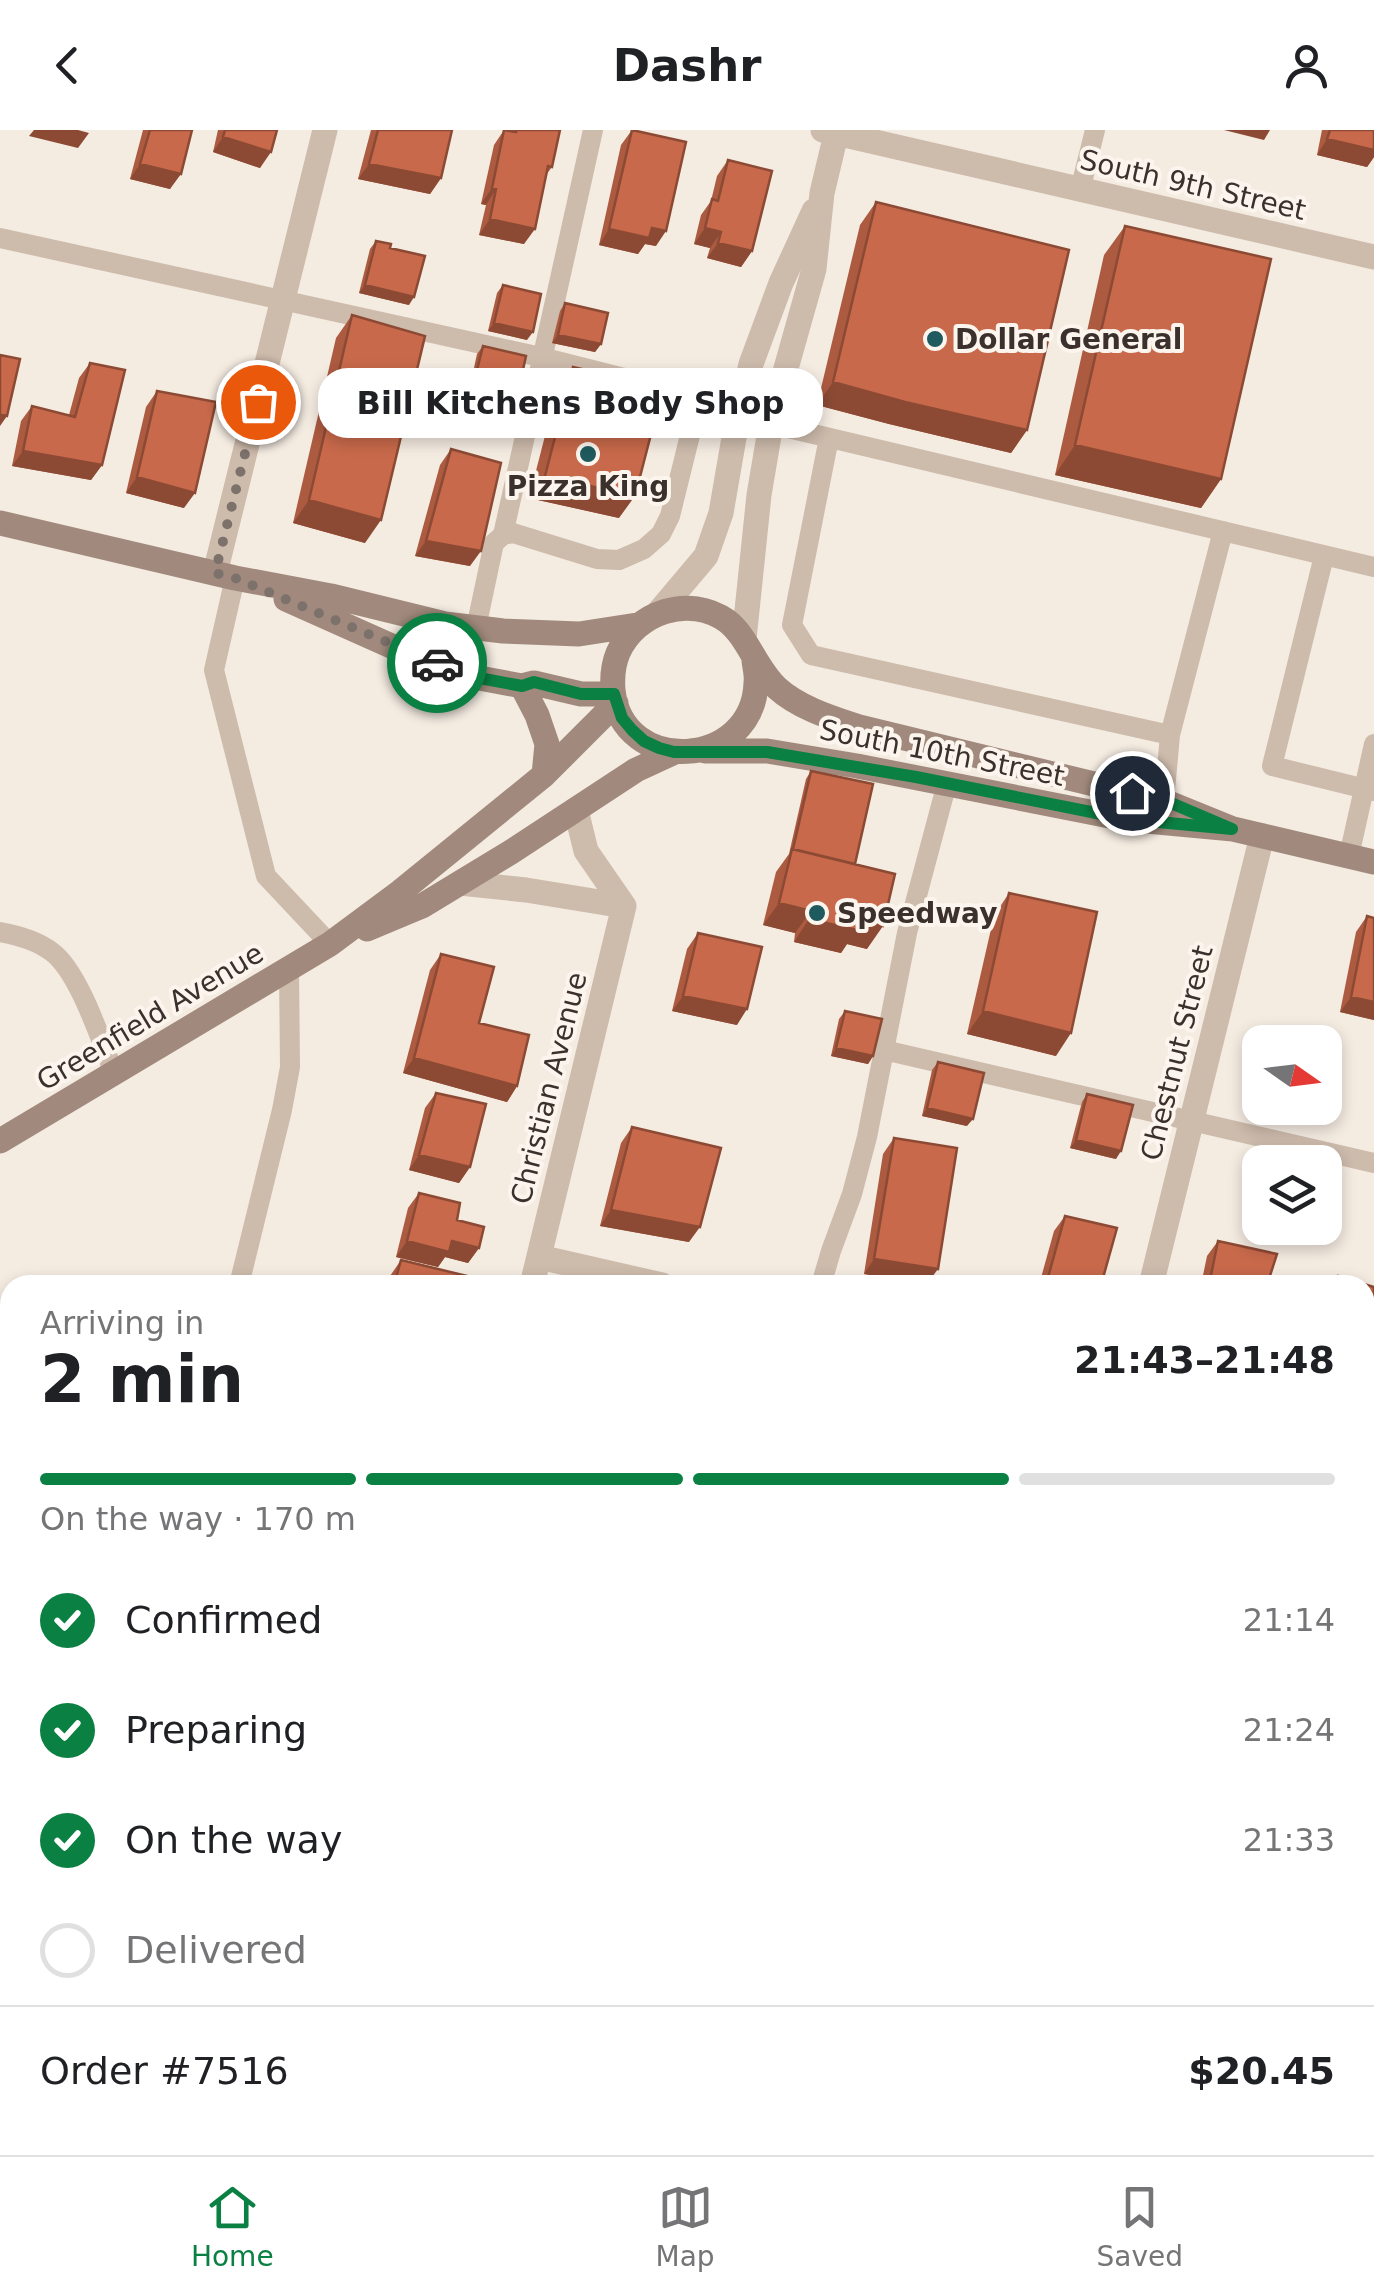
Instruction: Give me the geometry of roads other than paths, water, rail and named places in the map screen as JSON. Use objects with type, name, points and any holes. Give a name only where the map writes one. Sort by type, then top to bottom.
[{"type":"main road","points":[[0,523],[445,624],[504,632],[579,634],[682,608],[706,611],[727,622],[749,650],[756,684],[751,708],[739,728],[720,743],[686,752],[659,748],[644,741],[622,718],[614,698],[612,675],[616,656],[625,639],[648,619]]},
{"type":"main road","points":[[225,576],[474,677],[522,686],[534,682],[614,698]]},
{"type":"main road","name":"South 10th Street","points":[[749,650],[778,688],[821,714],[1164,800],[1232,829]]},
{"type":"main road","points":[[522,686],[547,744],[544,775]]},
{"type":"main road","name":"Greenfield Avenue","points":[[0,1140],[330,944],[544,775],[614,698]]},
{"type":"main road","name":"South 10th Street","points":[[686,752],[767,752],[1126,819],[1232,829],[1362,860]]},
{"type":"main road","name":"Greenfield Avenue","points":[[330,944],[422,906],[636,770],[686,752]]},
{"type":"street","points":[[225,576],[284,299],[325,130]]},
{"type":"street","points":[[749,650],[759,495],[771,424],[814,269],[832,131]]},
{"type":"street","name":"South 9th Street","points":[[832,131],[1374,257]]},
{"type":"street","points":[[648,619],[706,556],[721,513],[751,364],[781,283],[822,193]]},
{"type":"street","points":[[576,810],[586,851],[624,906]]},
{"type":"street","name":"Chestnut Street","points":[[1153,1275],[1262,836]]},
{"type":"street","points":[[460,883],[624,906]]},
{"type":"street","name":"Christian Avenue","points":[[534,1275],[624,906]]},
{"type":"street","points":[[539,1257],[618,1275]]},
{"type":"lane","points":[[476,628],[494,544],[502,535],[593,130]]},
{"type":"lane","points":[[1080,190],[1095,130]]},
{"type":"lane","points":[[0,238],[540,357],[740,408],[771,424],[1374,567]]},
{"type":"lane","points":[[502,535],[512,533],[597,559],[619,560],[644,550],[661,534],[670,516],[694,420],[707,399]]},
{"type":"lane","points":[[830,438],[792,624],[812,655],[1170,735]]},
{"type":"lane","points":[[1164,800],[1170,735],[1223,531]]},
{"type":"lane","points":[[1324,556],[1272,766],[1369,790]]},
{"type":"lane","points":[[225,576],[214,670],[266,876],[330,944]]},
{"type":"lane","points":[[1362,860],[1374,744]]},
{"type":"lane","points":[[824,1275],[867,1137],[907,933],[946,783]]},
{"type":"lane","points":[[0,932],[18,935],[51,950],[65,965],[114,1073]]},
{"type":"lane","points":[[241,1275],[290,1067],[289,968]]},
{"type":"lane","points":[[884,1050],[1374,1163]]},
{"type":"place","name":"Dollar General","points":[[935,339]]},
{"type":"place","name":"Bill Kitchens Body Shop","points":[[258,402]]},
{"type":"place","name":"Pizza King","points":[[588,454]]},
{"type":"place","name":"Speedway","points":[[817,913]]}]
